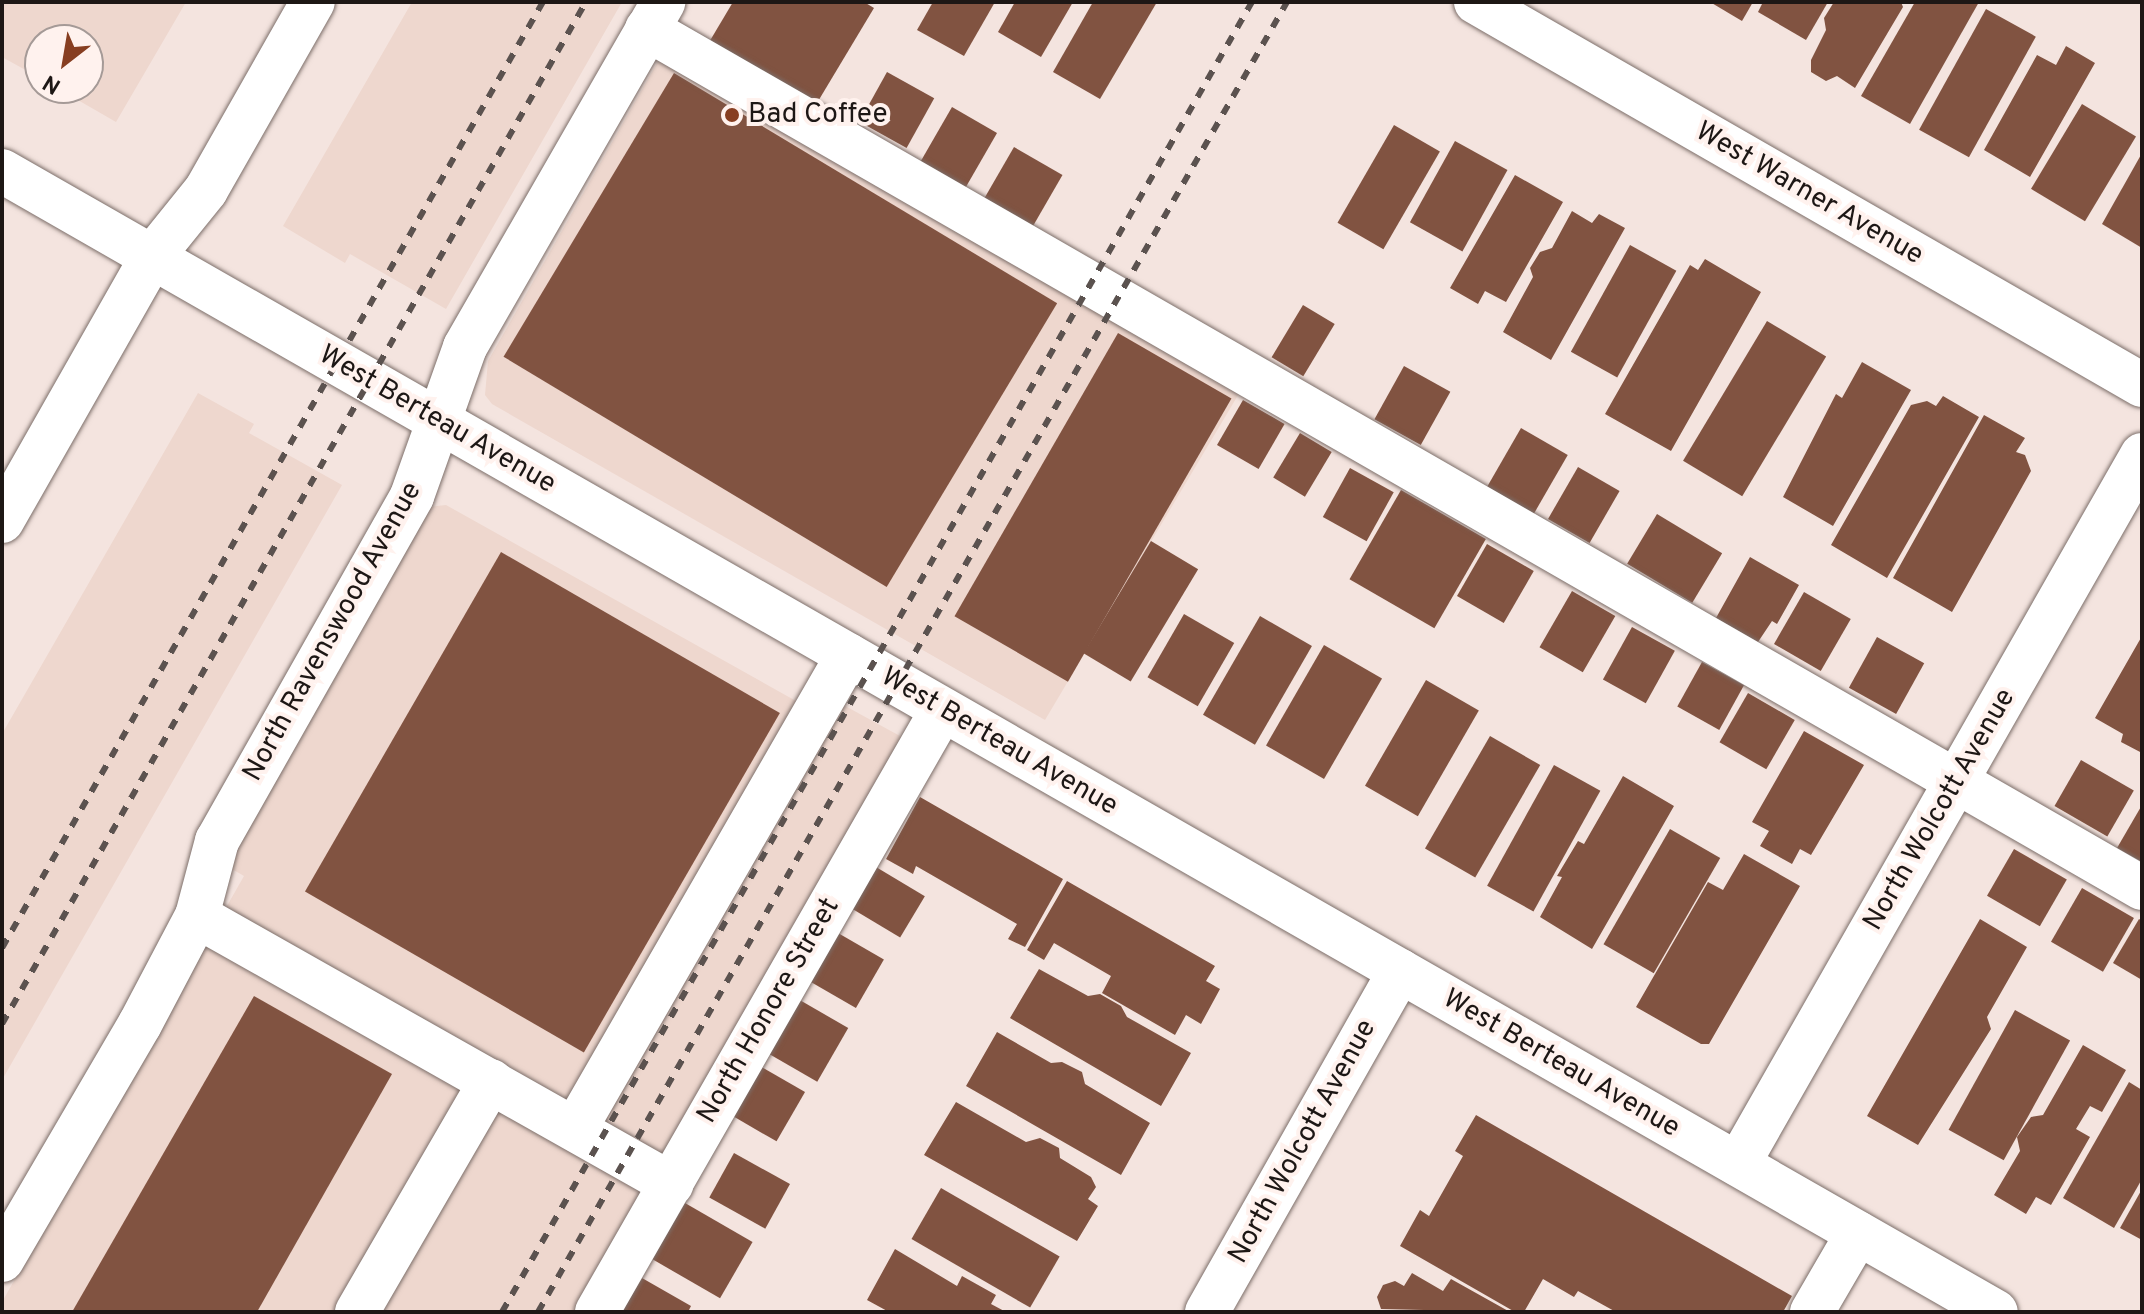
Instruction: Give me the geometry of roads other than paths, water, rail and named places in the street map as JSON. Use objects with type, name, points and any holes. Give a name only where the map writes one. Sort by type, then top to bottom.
[{"type":"street","points":[[2,521],[152,257],[206,190],[313,2]]},
{"type":"street","name":"West Warner Avenue","points":[[1476,2],[2142,385]]},
{"type":"street","points":[[655,16],[2142,888]]},
{"type":"street","name":"North Ravenswood Avenue","points":[[2,1260],[197,916],[217,841],[412,496],[465,347],[655,16]]},
{"type":"street","name":"West Berteau Avenue","points":[[2,171],[1996,1312]]},
{"type":"street","name":"North Wolcott Avenue","points":[[1738,1164],[2142,455]]},
{"type":"street","points":[[575,1129],[848,655]]},
{"type":"street","name":"North Honore Street","points":[[597,1312],[942,710]]},
{"type":"street","points":[[197,916],[671,1184]]},
{"type":"street","name":"North Wolcott Avenue","points":[[1207,1312],[1400,971]]},
{"type":"street","points":[[357,1312],[491,1081]]},
{"type":"street","points":[[1812,1312],[1858,1233]]},
{"type":"railway","points":[[2,948],[543,2]]},
{"type":"railway","points":[[2,1024],[586,2]]},
{"type":"railway","points":[[502,1312],[1252,2]]},
{"type":"railway","points":[[538,1312],[1287,2]]},
{"type":"place","name":"Bad Coffee","points":[[732,115]]}]
